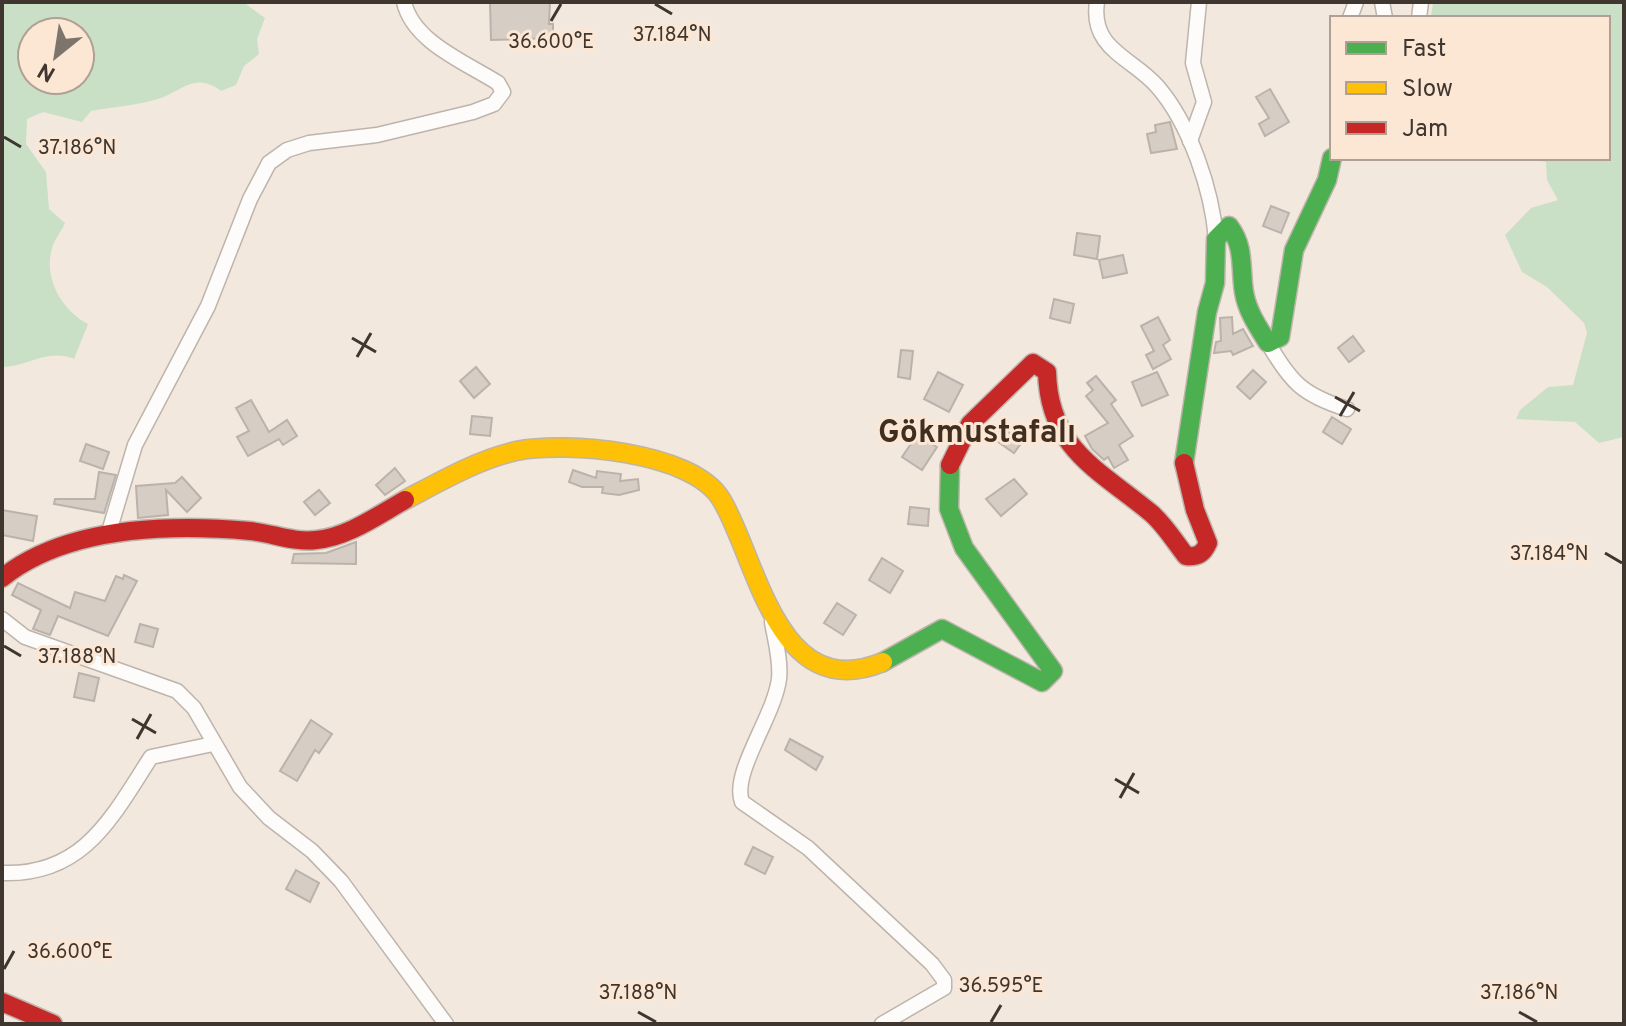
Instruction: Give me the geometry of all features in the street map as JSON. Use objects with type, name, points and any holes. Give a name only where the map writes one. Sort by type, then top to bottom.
[{"type":"main road","points":[[2,578],[29,558],[108,535],[148,531],[248,531],[290,539],[321,540],[382,513],[464,468],[514,449],[595,448],[671,464],[711,486],[721,498],[770,614],[792,646],[807,656],[836,667],[860,669],[942,629],[962,635],[1025,677],[1042,682],[1053,671],[1050,663],[1035,649],[964,552],[949,511],[948,482],[955,448],[971,422],[1033,363],[1042,365],[1047,372],[1045,388],[1056,425],[1074,453],[1119,494],[1153,515],[1186,556],[1195,557],[1204,552],[1208,543],[1206,532],[1195,510],[1183,457],[1207,312],[1215,283],[1216,239],[1229,226],[1241,240],[1244,294],[1268,343],[1280,337],[1284,293],[1298,237],[1329,180],[1332,160]]},
{"type":"main road","points":[[2,1002],[53,1024]]},
{"type":"street","points":[[108,535],[135,445],[208,306],[250,199],[269,163],[287,150],[309,143],[377,135],[473,112],[500,99],[503,92],[498,83],[427,39],[411,23],[404,2]]},
{"type":"street","points":[[1097,2],[1098,30],[1104,42],[1157,86],[1190,141],[1213,204],[1216,239]]},
{"type":"street","points":[[1190,141],[1204,102],[1193,63],[1199,2]]},
{"type":"street","points":[[1268,343],[1296,382],[1313,398],[1347,409]]},
{"type":"street","points":[[770,614],[780,676],[770,715],[742,770],[737,791],[742,802],[808,848],[932,964],[944,980],[944,988],[922,1004],[882,1024]]},
{"type":"street","points":[[2,619],[25,637],[177,691],[194,708],[240,787],[269,818],[312,851],[341,881],[446,1024]]},
{"type":"street","points":[[2,873],[27,874],[77,853],[104,831],[151,757],[213,744]]},
{"type":"green space","points":[[2,2],[243,2],[265,18],[257,39],[259,54],[244,66],[236,85],[221,91],[204,83],[190,84],[153,100],[91,111],[82,122],[43,112],[27,119],[26,144],[46,172],[49,209],[65,223],[50,257],[52,280],[62,301],[88,324],[74,359],[46,357],[2,367]]},
{"type":"green space","points":[[1433,2],[1624,2],[1624,437],[1599,443],[1575,422],[1516,419],[1520,410],[1548,387],[1573,385],[1587,333],[1584,323],[1547,287],[1522,272],[1505,235],[1531,208],[1558,200],[1547,180],[1546,162],[1532,160],[1610,160],[1610,16],[1431,16]]},
{"type":"building","points":[[490,2],[550,2],[549,24],[553,24],[553,38],[491,40]]},
{"type":"building","points":[[1270,89],[1289,122],[1265,136],[1259,124],[1269,118],[1256,97]]},
{"type":"building","points":[[1170,122],[1177,149],[1151,153],[1147,134],[1156,132],[1155,125]]},
{"type":"building","points":[[1271,206],[1289,213],[1281,233],[1263,226]]},
{"type":"building","points":[[1077,233],[1100,236],[1097,259],[1074,255]]},
{"type":"building","points":[[1123,255],[1127,273],[1103,278],[1099,260]]},
{"type":"building","points":[[1054,299],[1074,304],[1070,323],[1050,318]]},
{"type":"building","points":[[1158,317],[1170,340],[1163,345],[1171,359],[1153,369],[1146,355],[1154,351],[1141,326]]},
{"type":"building","points":[[1232,317],[1233,334],[1243,329],[1253,346],[1233,355],[1231,351],[1214,353],[1216,342],[1221,341],[1220,318]]},
{"type":"building","points":[[1353,336],[1364,351],[1349,362],[1338,348]]},
{"type":"building","points":[[901,350],[913,351],[910,379],[898,377]]},
{"type":"building","points":[[476,367],[490,384],[474,398],[460,381]]},
{"type":"building","points":[[1253,370],[1266,382],[1250,399],[1237,387]]},
{"type":"building","points":[[938,372],[963,385],[949,412],[924,399]]},
{"type":"building","points":[[1157,372],[1168,395],[1142,406],[1132,382]]},
{"type":"building","points":[[1096,376],[1116,400],[1111,404],[1133,436],[1119,445],[1128,460],[1114,468],[1108,457],[1104,460],[1092,449],[1085,436],[1108,423],[1086,396],[1093,390],[1087,383]]},
{"type":"building","points":[[251,400],[269,432],[287,420],[297,436],[283,445],[279,439],[248,456],[237,437],[249,431],[236,408]]},
{"type":"building","points":[[472,416],[492,418],[490,436],[470,434]]},
{"type":"building","points":[[1332,417],[1351,429],[1342,444],[1323,432]]},
{"type":"building","points":[[1002,427],[1022,442],[1014,453],[994,439]]},
{"type":"building","points":[[917,435],[937,447],[922,470],[902,457]]},
{"type":"building","points":[[86,444],[109,452],[103,469],[80,461]]},
{"type":"building","points":[[395,468],[405,481],[385,495],[376,485]]},
{"type":"building","points":[[573,470],[596,478],[597,471],[621,474],[620,481],[638,479],[639,490],[619,495],[602,493],[603,487],[582,487],[569,482]]},
{"type":"building","points":[[99,472],[116,475],[104,513],[54,504],[55,499],[95,499]]},
{"type":"building","points":[[182,477],[201,498],[187,512],[166,490],[168,515],[138,518],[136,486],[175,483]]},
{"type":"building","points":[[1014,479],[1027,494],[1001,516],[986,499]]},
{"type":"building","points":[[319,490],[330,503],[315,515],[304,502]]},
{"type":"building","points":[[910,507],[929,509],[928,526],[908,524]]},
{"type":"building","points":[[2,510],[37,516],[33,541],[2,535]]},
{"type":"building","points":[[356,542],[356,564],[292,563],[294,554],[326,553]]},
{"type":"building","points":[[882,558],[903,571],[890,593],[869,580]]},
{"type":"building","points":[[124,575],[137,581],[108,636],[58,616],[50,635],[33,629],[41,610],[12,595],[18,583],[70,608],[75,592],[105,601],[116,576],[123,579]]},
{"type":"building","points":[[837,603],[856,615],[843,635],[824,623]]},
{"type":"building","points":[[140,624],[158,629],[153,647],[135,642]]},
{"type":"building","points":[[79,673],[99,678],[94,701],[74,697]]},
{"type":"building","points":[[311,720],[332,734],[319,753],[315,750],[297,781],[280,771]]},
{"type":"building","points":[[790,739],[823,757],[816,770],[785,750]]},
{"type":"building","points":[[753,847],[773,857],[765,874],[745,864]]},
{"type":"building","points":[[296,870],[319,883],[310,902],[286,889]]},
{"type":"traffic: fast","points":[[1184,463],[1207,312],[1215,283],[1216,239],[1229,226],[1240,250],[1245,299],[1250,312],[1268,343],[1280,337],[1294,250],[1327,180],[1332,160]]},
{"type":"traffic: fast","points":[[883,662],[942,629],[1042,682],[1053,671],[964,548],[949,509],[950,465]]},
{"type":"traffic: slow","points":[[405,500],[473,465],[516,451],[538,448],[595,449],[656,460],[684,470],[706,483],[721,499],[775,619],[794,645],[818,663],[847,670],[883,662]]},
{"type":"traffic: jam","points":[[950,465],[970,424],[1033,363],[1047,372],[1057,420],[1080,455],[1156,518],[1186,556],[1194,556],[1200,554],[1208,543],[1195,510],[1184,463]]},
{"type":"traffic: jam","points":[[2,578],[28,561],[88,538],[120,532],[187,528],[258,532],[316,540],[340,535],[405,500]]},
{"type":"traffic: jam","points":[[2,1002],[53,1024]]},
{"type":"district","name":"Gökmustafalı","points":[[977,434]]}]
